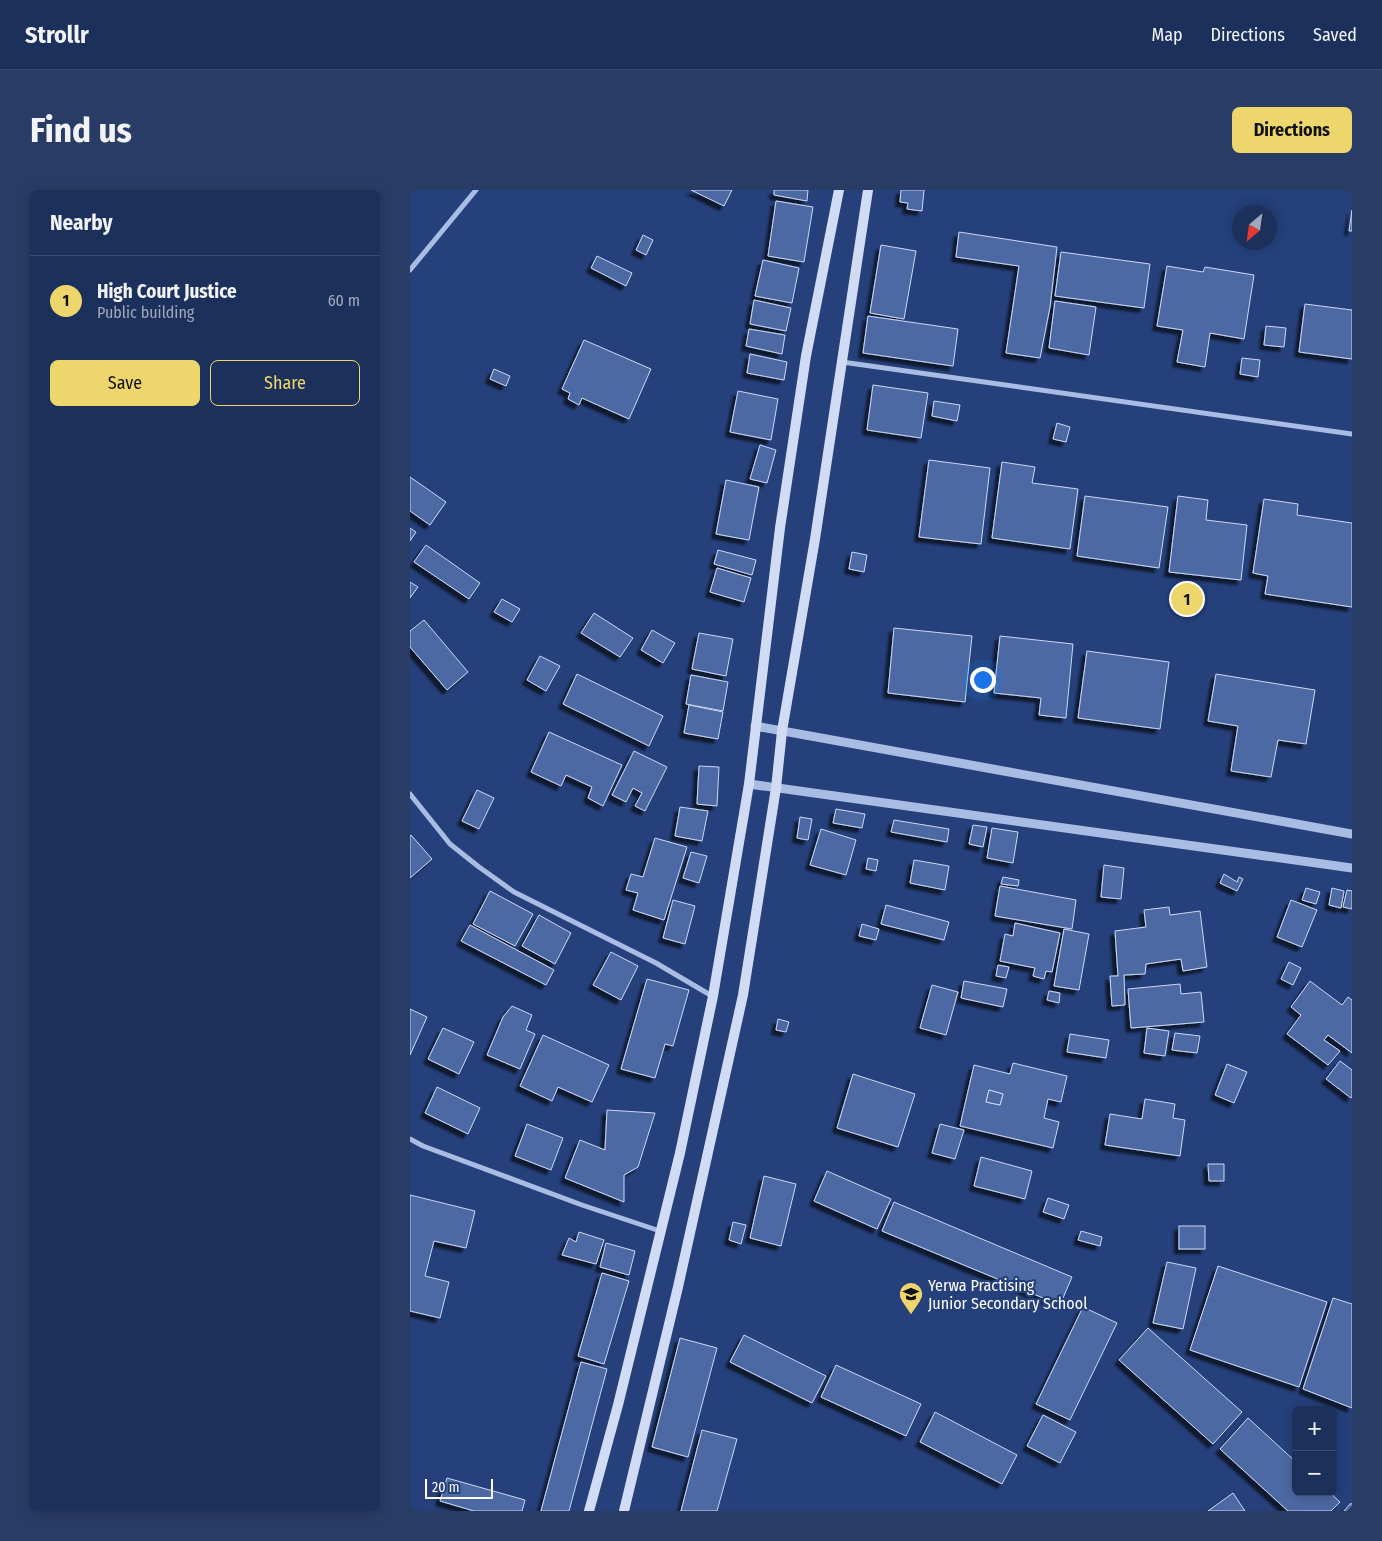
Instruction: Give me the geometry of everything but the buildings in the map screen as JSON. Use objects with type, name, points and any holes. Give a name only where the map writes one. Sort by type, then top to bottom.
[{"type":"main road","points":[[588,1511],[618,1405],[680,1153],[713,996],[748,784],[780,528],[806,356],[839,190]]},
{"type":"main road","points":[[624,1511],[743,995],[776,788],[782,731],[815,539],[868,190]]},
{"type":"street","points":[[410,270],[476,190]]},
{"type":"street","points":[[842,362],[1352,434]]},
{"type":"street","points":[[755,726],[1352,834]]},
{"type":"street","points":[[748,784],[1352,868]]},
{"type":"street","points":[[410,794],[450,844],[514,892],[649,959],[713,996]]},
{"type":"street","points":[[410,1139],[423,1146],[582,1205],[660,1231]]},
{"type":"place","name":"High Court Justice","points":[[1187,599]]},
{"type":"place","name":"Yerwa Practising Junior Secondary School","points":[[911,1315]]}]
